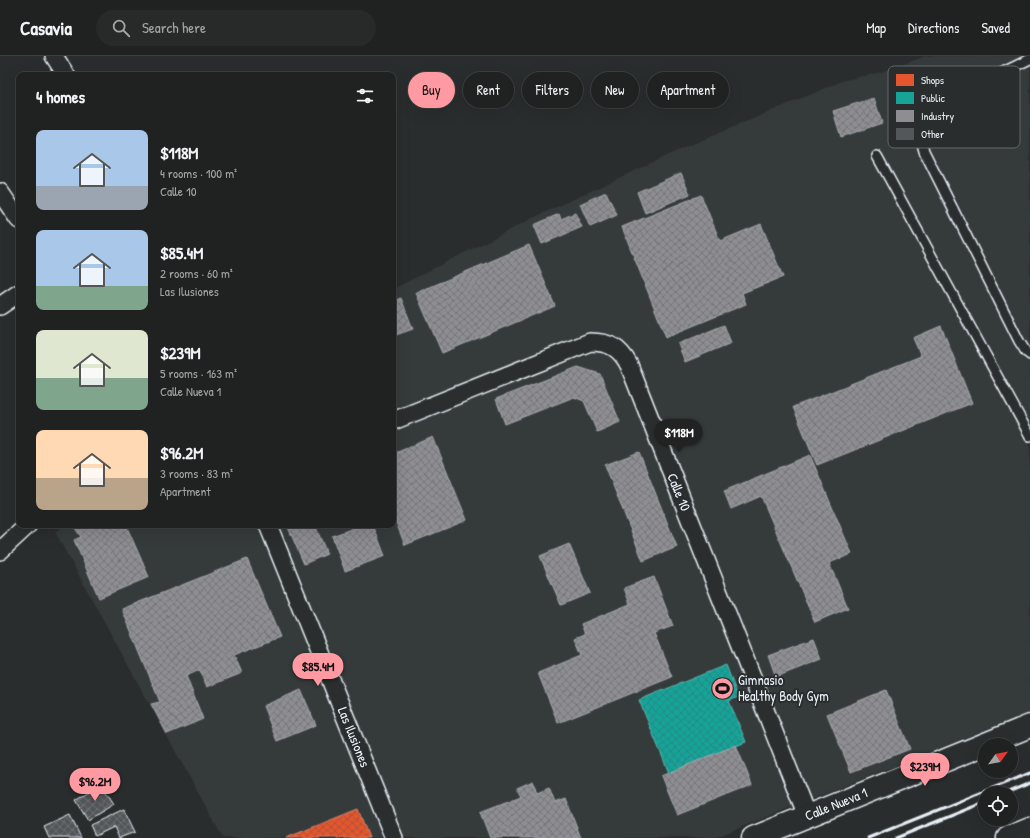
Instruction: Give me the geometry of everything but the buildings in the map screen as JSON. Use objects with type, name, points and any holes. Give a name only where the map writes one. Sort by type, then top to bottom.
[{"type":"main road","name":"Calle Nueva 1","points":[[753,838],[1030,726]]},
{"type":"main road","points":[[1008,838],[1030,829]]},
{"type":"street","points":[[54,56],[64,72]]},
{"type":"street","points":[[1,197],[16,216]]},
{"type":"street","points":[[0,306],[16,296]]},
{"type":"street","name":"Calle 10","points":[[396,420],[590,342],[600,342],[618,350],[629,365],[807,816]]},
{"type":"street","points":[[0,551],[25,528]]},
{"type":"street","name":"Las Ilusiones","points":[[269,528],[394,838]]},
{"type":"lane","points":[[1016,66],[1030,59]]},
{"type":"lane","points":[[923,148],[1022,347],[1030,355]]},
{"type":"lane","points":[[876,156],[1030,436]]},
{"type":"shaded area","points":[[926,56],[1030,56],[1030,712],[714,838],[223,838],[55,532],[61,528],[396,528],[396,287],[535,217],[679,150],[845,80],[888,69],[888,148],[1020,148],[1020,66],[898,66]]},
{"type":"railway","points":[[868,838],[1030,773]]},
{"type":"railway","points":[[1018,788],[1030,783]]},
{"type":"railway","points":[[896,838],[978,805]]},
{"type":"place","name":"Gimnasio Healthy Body Gym","points":[[722,688]]}]
